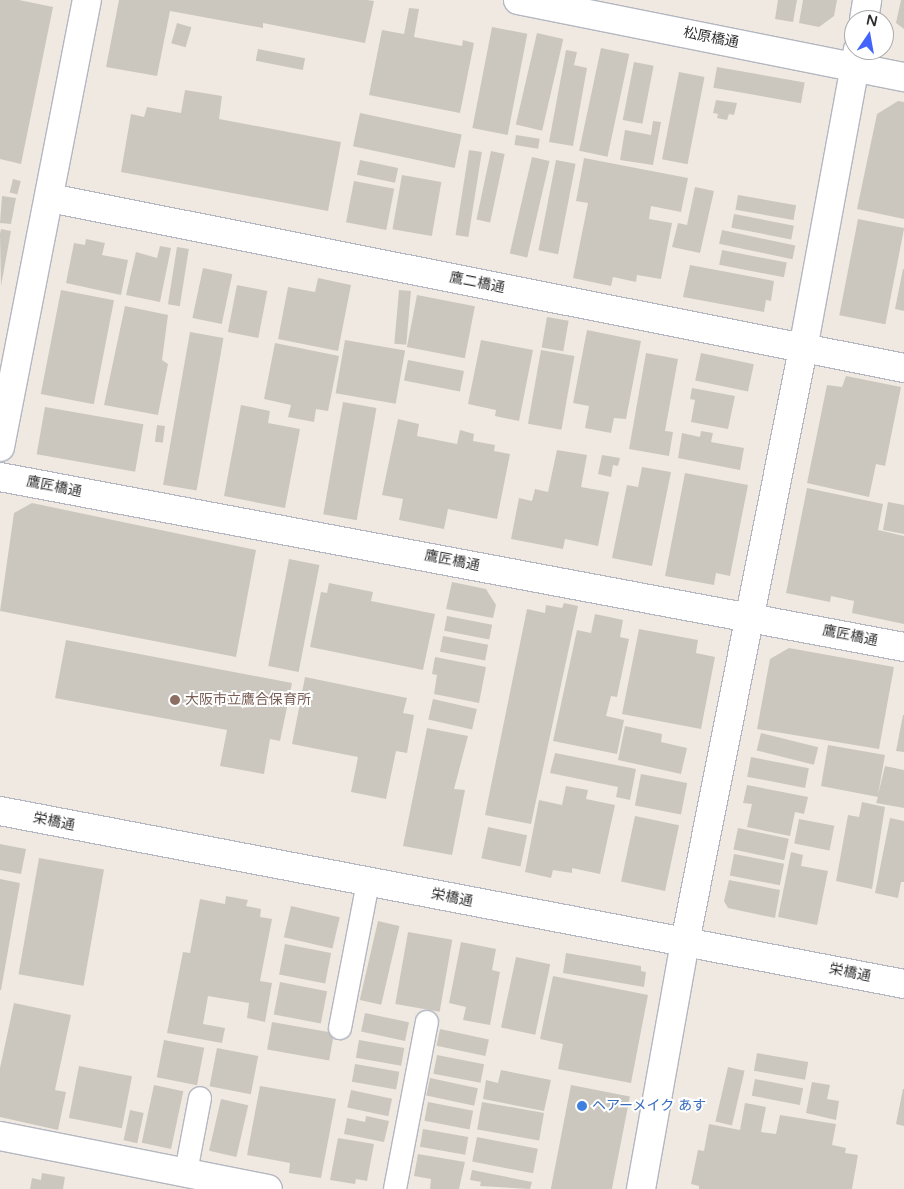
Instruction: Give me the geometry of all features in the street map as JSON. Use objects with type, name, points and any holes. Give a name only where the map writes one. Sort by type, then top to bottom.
[{"type":"street","points":[[0,447],[50,198],[87,0]]},
{"type":"street","name":"松原橋通","points":[[518,0],[844,56]]},
{"type":"street","points":[[641,1189],[685,942],[803,349],[856,60]]},
{"type":"street","name":"松原橋通","points":[[861,60],[904,76]]},
{"type":"street","name":"鷹二橋通","points":[[50,198],[904,368]]},
{"type":"street","name":"鷹匠橋通","points":[[0,477],[904,647]]},
{"type":"street","name":"栄橋通","points":[[0,811],[904,984]]},
{"type":"street","points":[[0,1136],[268,1189]]},
{"type":"lane","points":[[340,1028],[368,882]]},
{"type":"lane","points":[[394,1189],[428,1022]]},
{"type":"lane","points":[[186,1172],[200,1098]]},
{"type":"building","points":[[0,0],[19,0],[53,7],[21,164],[0,159]]},
{"type":"building","points":[[119,0],[374,1],[365,43],[263,23],[263,28],[170,11],[157,76],[106,67]]},
{"type":"building","points":[[778,0],[797,0],[793,22],[775,19]]},
{"type":"building","points":[[803,0],[837,0],[834,16],[819,27],[799,23]]},
{"type":"building","points":[[901,0],[904,0],[904,29],[896,23]]},
{"type":"building","points":[[409,8],[419,9],[414,37],[462,46],[463,40],[474,43],[460,113],[369,95],[382,30],[404,34]]},
{"type":"building","points":[[177,23],[191,27],[186,47],[171,43]]},
{"type":"building","points":[[492,27],[527,34],[508,135],[472,128]]},
{"type":"building","points":[[537,33],[563,39],[542,131],[516,125]]},
{"type":"building","points":[[601,48],[629,54],[608,157],[579,151]]},
{"type":"building","points":[[258,49],[305,58],[303,70],[256,61]]},
{"type":"building","points":[[566,50],[577,52],[574,65],[587,68],[573,146],[549,142]]},
{"type":"building","points":[[634,62],[654,66],[642,124],[623,120]]},
{"type":"building","points":[[717,67],[805,82],[801,103],[713,88]]},
{"type":"building","points":[[679,72],[705,77],[688,164],[662,159]]},
{"type":"building","points":[[185,90],[222,96],[219,119],[341,142],[328,211],[121,172],[131,114],[144,117],[147,107],[181,113]]},
{"type":"building","points":[[716,100],[737,103],[734,115],[729,114],[727,120],[717,118],[718,114],[713,113]]},
{"type":"building","points":[[898,101],[904,102],[904,219],[857,209],[877,114]]},
{"type":"building","points":[[360,113],[462,135],[455,168],[353,146]]},
{"type":"building","points":[[653,121],[661,122],[653,165],[620,160],[625,130],[651,135]]},
{"type":"building","points":[[516,135],[540,139],[538,149],[514,145]]},
{"type":"building","points":[[469,150],[482,152],[468,237],[456,235]]},
{"type":"building","points":[[491,151],[505,154],[490,222],[476,219]]},
{"type":"building","points":[[532,157],[550,161],[527,258],[510,253]]},
{"type":"building","points":[[584,158],[688,178],[681,212],[651,206],[649,219],[672,223],[661,279],[637,275],[636,282],[613,277],[611,286],[573,278],[588,203],[576,201]]},
{"type":"building","points":[[360,160],[398,168],[395,183],[357,175]]},
{"type":"building","points":[[556,160],[576,164],[558,254],[538,250]]},
{"type":"building","points":[[402,175],[441,182],[432,236],[392,229]]},
{"type":"building","points":[[13,179],[21,181],[17,195],[10,193]]},
{"type":"building","points":[[354,181],[394,189],[386,230],[346,222]]},
{"type":"building","points":[[695,187],[714,191],[700,253],[672,247],[678,223],[687,225]]},
{"type":"building","points":[[738,195],[796,205],[793,220],[735,210]]},
{"type":"building","points":[[2,196],[16,198],[11,224],[0,223]]},
{"type":"building","points":[[734,214],[794,226],[791,239],[731,228]]},
{"type":"building","points":[[858,219],[904,228],[885,324],[839,315]]},
{"type":"building","points":[[1,229],[11,231],[1,286],[0,234]]},
{"type":"building","points":[[722,230],[795,246],[792,259],[719,244]]},
{"type":"building","points":[[86,239],[105,243],[102,255],[128,260],[121,295],[66,283],[74,243],[85,245]]},
{"type":"building","points":[[160,246],[171,248],[160,302],[126,295],[136,252],[157,258]]},
{"type":"building","points":[[177,247],[189,249],[180,306],[168,304]]},
{"type":"building","points":[[722,250],[787,263],[784,277],[719,265]]},
{"type":"building","points":[[690,265],[774,281],[771,301],[766,300],[764,312],[683,297]]},
{"type":"building","points":[[203,268],[232,274],[222,324],[192,318]]},
{"type":"building","points":[[904,269],[904,311],[895,309]]},
{"type":"building","points":[[318,278],[351,285],[338,351],[278,339],[288,287],[315,292]]},
{"type":"building","points":[[237,285],[267,291],[258,338],[228,332]]},
{"type":"building","points":[[61,290],[114,300],[94,404],[41,394]]},
{"type":"building","points":[[399,290],[411,291],[406,345],[394,344]]},
{"type":"building","points":[[417,295],[475,306],[465,358],[407,347]]},
{"type":"building","points":[[125,306],[168,315],[162,360],[168,364],[158,415],[104,405]]},
{"type":"building","points":[[547,317],[569,321],[563,351],[542,348]]},
{"type":"building","points":[[587,330],[641,341],[626,419],[614,418],[611,433],[585,428],[589,406],[573,403]]},
{"type":"building","points":[[190,332],[223,338],[197,491],[163,485]]},
{"type":"building","points":[[345,340],[405,351],[396,404],[336,393]]},
{"type":"building","points":[[481,340],[533,350],[519,421],[495,416],[496,410],[468,404]]},
{"type":"building","points":[[275,343],[339,356],[328,411],[316,409],[314,422],[288,417],[291,405],[264,399]]},
{"type":"building","points":[[541,350],[574,356],[561,430],[528,424]]},
{"type":"building","points":[[646,353],[678,359],[665,431],[673,432],[669,456],[629,449]]},
{"type":"building","points":[[701,353],[754,364],[748,392],[695,380]]},
{"type":"building","points":[[408,360],[464,371],[460,391],[404,381]]},
{"type":"building","points":[[846,376],[901,387],[885,466],[876,464],[869,497],[807,483],[827,385],[842,387]]},
{"type":"building","points":[[692,388],[735,396],[728,429],[691,422],[695,400],[690,399]]},
{"type":"building","points":[[343,402],[376,408],[357,520],[323,514]]},
{"type":"building","points":[[241,405],[270,411],[268,423],[300,429],[285,508],[224,496]]},
{"type":"building","points":[[45,407],[143,424],[135,472],[37,454]]},
{"type":"building","points":[[398,419],[419,424],[417,436],[457,444],[460,430],[474,434],[473,441],[495,445],[494,451],[510,454],[497,519],[448,509],[444,529],[399,520],[403,499],[382,495]]},
{"type":"building","points":[[157,425],[165,426],[163,443],[155,442]]},
{"type":"building","points":[[701,431],[713,433],[711,442],[744,448],[740,470],[678,458],[682,433],[700,437]]},
{"type":"building","points":[[557,450],[587,455],[581,487],[609,492],[598,546],[565,539],[563,549],[511,539],[519,498],[532,501],[535,489],[548,492]]},
{"type":"building","points":[[602,455],[620,458],[618,466],[613,465],[611,477],[598,474]]},
{"type":"building","points":[[642,467],[671,472],[652,566],[612,558],[627,485],[638,487]]},
{"type":"building","points":[[685,473],[748,485],[730,576],[716,573],[714,585],[665,576]]},
{"type":"building","points":[[807,488],[883,504],[878,530],[904,536],[904,624],[852,613],[854,601],[831,596],[830,602],[786,593]]},
{"type":"building","points":[[888,502],[904,505],[904,534],[883,530]]},
{"type":"building","points":[[32,503],[256,550],[236,657],[0,611],[14,513]]},
{"type":"building","points":[[289,559],[319,565],[299,672],[268,666]]},
{"type":"building","points":[[452,582],[486,589],[496,605],[493,618],[446,609]]},
{"type":"building","points":[[329,583],[373,592],[371,601],[435,614],[423,670],[310,647],[321,592],[327,593]]},
{"type":"building","points":[[564,603],[578,606],[531,824],[485,815],[527,609],[545,613],[546,605],[562,608]]},
{"type":"building","points":[[595,614],[623,620],[620,637],[629,639],[617,697],[611,696],[606,716],[624,720],[617,754],[553,741],[577,630],[591,633]]},
{"type":"building","points":[[447,616],[492,625],[489,640],[444,631]]},
{"type":"building","points":[[639,629],[698,640],[696,653],[715,657],[701,729],[622,714]]},
{"type":"building","points":[[443,636],[488,645],[485,660],[440,652]]},
{"type":"building","points":[[66,640],[292,683],[280,741],[270,739],[264,774],[220,766],[227,730],[55,698]]},
{"type":"building","points":[[789,648],[894,667],[879,749],[757,729],[770,659]]},
{"type":"building","points":[[435,657],[486,667],[479,703],[434,694],[437,675],[432,674]]},
{"type":"building","points":[[305,677],[407,698],[403,713],[414,715],[407,753],[396,751],[386,799],[351,792],[358,757],[292,744]]},
{"type":"building","points":[[433,699],[477,709],[472,730],[428,719]]},
{"type":"building","points":[[904,715],[904,752],[896,751]]},
{"type":"building","points":[[625,726],[662,734],[661,742],[687,748],[681,774],[618,760]]},
{"type":"building","points":[[427,728],[468,736],[454,789],[465,790],[452,855],[403,846]]},
{"type":"building","points":[[761,733],[818,747],[814,765],[757,750]]},
{"type":"building","points":[[828,745],[885,755],[878,795],[885,766],[904,770],[904,808],[876,803],[878,797],[821,786]]},
{"type":"building","points":[[555,753],[636,769],[630,800],[616,797],[618,787],[550,773]]},
{"type":"building","points":[[751,757],[809,768],[805,788],[747,777]]},
{"type":"building","points":[[641,774],[687,783],[681,814],[635,805]]},
{"type":"building","points":[[747,785],[808,797],[804,814],[795,812],[790,836],[747,827],[752,804],[743,803]]},
{"type":"building","points":[[566,786],[588,790],[586,799],[615,805],[600,874],[572,868],[572,873],[553,870],[551,878],[525,872],[539,800],[562,805]]},
{"type":"building","points":[[862,802],[885,807],[872,889],[836,881],[848,815],[859,817]]},
{"type":"building","points":[[635,816],[679,825],[665,891],[621,882]]},
{"type":"building","points":[[890,818],[904,821],[904,882],[901,882],[898,898],[875,893]]},
{"type":"building","points":[[799,819],[834,826],[830,850],[794,844]]},
{"type":"building","points":[[488,827],[527,835],[520,867],[481,858]]},
{"type":"building","points":[[738,828],[789,839],[784,860],[733,850]]},
{"type":"building","points":[[0,844],[26,849],[21,874],[0,870]]},
{"type":"building","points":[[791,852],[803,855],[801,866],[828,871],[817,925],[778,917]]},
{"type":"building","points":[[734,854],[784,864],[780,885],[730,876]]},
{"type":"building","points":[[39,858],[104,869],[84,986],[19,974]]},
{"type":"building","points":[[0,879],[20,883],[1,990],[0,990]]},
{"type":"building","points":[[729,880],[780,890],[775,918],[728,908],[724,901]]},
{"type":"building","points":[[226,896],[248,900],[246,906],[261,909],[260,917],[272,919],[260,981],[272,983],[265,1022],[247,1018],[249,1003],[208,996],[203,1024],[225,1028],[222,1043],[167,1033],[183,952],[190,953],[200,899],[225,904]]},
{"type":"building","points":[[291,906],[340,917],[333,948],[284,937]]},
{"type":"building","points":[[378,921],[399,926],[381,1005],[360,1000]]},
{"type":"building","points":[[408,932],[452,940],[440,1012],[395,1004]]},
{"type":"building","points":[[461,942],[496,949],[492,970],[500,972],[490,1025],[463,1020],[466,1007],[449,1003]]},
{"type":"building","points":[[285,944],[331,953],[325,983],[279,974]]},
{"type":"building","points":[[566,953],[641,966],[641,971],[646,972],[644,987],[563,973]]},
{"type":"building","points":[[516,957],[550,964],[535,1035],[501,1027]]},
{"type":"building","points":[[553,976],[648,995],[631,1083],[558,1069],[563,1044],[540,1039]]},
{"type":"building","points":[[280,982],[327,991],[321,1024],[274,1014]]},
{"type":"building","points":[[14,1003],[71,1015],[55,1090],[66,1092],[58,1130],[0,1117],[0,1068]]},
{"type":"building","points":[[365,1013],[409,1022],[405,1041],[361,1032]]},
{"type":"building","points":[[272,1022],[334,1033],[329,1061],[267,1050]]},
{"type":"building","points":[[440,1029],[489,1039],[485,1056],[436,1046]]},
{"type":"building","points":[[164,1040],[204,1048],[197,1085],[157,1077]]},
{"type":"building","points":[[359,1040],[404,1048],[401,1066],[356,1058]]},
{"type":"building","points":[[217,1048],[258,1056],[251,1094],[210,1086]]},
{"type":"building","points":[[757,1053],[808,1062],[805,1080],[754,1071]]},
{"type":"building","points":[[437,1055],[484,1064],[480,1083],[433,1074]]},
{"type":"building","points":[[355,1064],[399,1072],[396,1090],[352,1082]]},
{"type":"building","points":[[79,1066],[132,1076],[122,1128],[69,1118]]},
{"type":"building","points":[[728,1067],[745,1071],[732,1125],[715,1122]]},
{"type":"building","points":[[501,1070],[551,1080],[544,1111],[483,1099],[486,1080],[498,1083]]},
{"type":"building","points":[[430,1078],[478,1088],[474,1106],[426,1096]]},
{"type":"building","points":[[755,1079],[803,1088],[800,1105],[752,1096]]},
{"type":"building","points":[[812,1082],[830,1085],[827,1099],[839,1101],[836,1120],[806,1113]]},
{"type":"building","points":[[154,1085],[183,1091],[171,1149],[142,1143]]},
{"type":"building","points":[[571,1085],[630,1096],[612,1189],[551,1189]]},
{"type":"building","points":[[260,1086],[336,1099],[321,1178],[289,1173],[290,1163],[247,1155]]},
{"type":"building","points":[[904,1089],[904,1126],[896,1124]]},
{"type":"building","points":[[351,1090],[392,1099],[388,1116],[347,1108]]},
{"type":"building","points":[[221,1099],[248,1105],[236,1157],[209,1151]]},
{"type":"building","points":[[428,1102],[473,1111],[470,1129],[424,1121]]},
{"type":"building","points":[[482,1102],[544,1113],[539,1141],[477,1130]]},
{"type":"building","points":[[745,1103],[766,1107],[761,1132],[776,1134],[780,1115],[836,1124],[832,1145],[846,1148],[845,1153],[858,1155],[852,1189],[699,1189],[699,1186],[691,1184],[698,1150],[704,1151],[709,1124],[740,1130]]},
{"type":"building","points":[[130,1110],[144,1113],[137,1143],[124,1140]]},
{"type":"building","points":[[366,1116],[389,1121],[384,1142],[344,1134],[347,1118],[365,1122]]},
{"type":"building","points":[[423,1129],[468,1137],[465,1155],[420,1147]]},
{"type":"building","points":[[477,1137],[538,1149],[533,1173],[472,1162]]},
{"type":"building","points":[[338,1138],[374,1144],[367,1181],[356,1179],[355,1184],[330,1180]]},
{"type":"building","points":[[418,1154],[465,1162],[459,1189],[430,1189],[431,1179],[414,1176]]},
{"type":"building","points":[[472,1170],[532,1182],[530,1189],[480,1186],[481,1182],[470,1180]]},
{"type":"building","points":[[42,1173],[65,1177],[63,1189],[30,1189],[32,1178],[41,1180]]},
{"type":"place","name":"大阪市立鷹合保育所","points":[[175,700]]},
{"type":"place","name":"ヘアーメイク あす","points":[[582,1106]]}]
